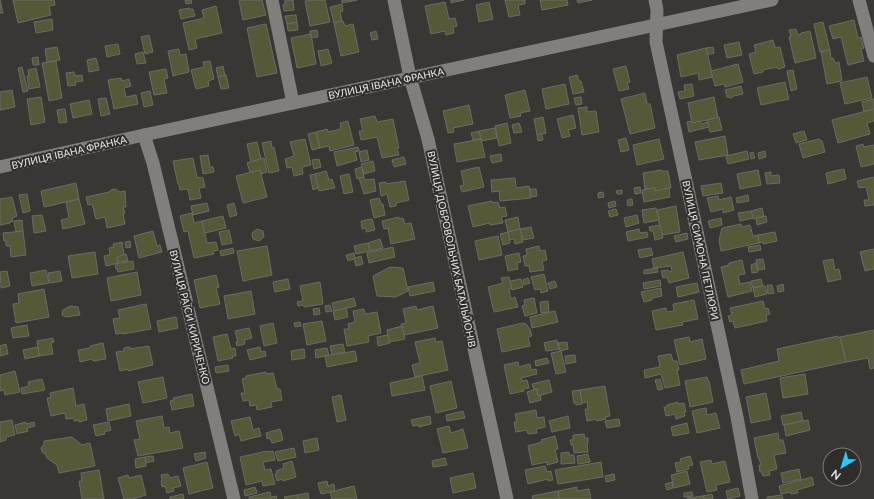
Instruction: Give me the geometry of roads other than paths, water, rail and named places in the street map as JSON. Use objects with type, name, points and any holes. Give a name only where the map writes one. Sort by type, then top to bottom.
[{"type":"street","points":[[272,0],[293,103]]},
{"type":"street","name":"ВУЛИЦЯ ДОБРОВОЛЬЧИХ БАТАЛЬЙОНІВ","points":[[394,0],[410,77],[428,139],[508,499]]},
{"type":"street","name":"ВУЛИЦЯ СИМОНА ПЕТЛЮРИ","points":[[655,0],[657,10],[656,42],[737,417],[752,499]]},
{"type":"street","name":"ВУЛИЦЯ ІВАНА ФРАНКА","points":[[0,167],[410,77],[772,0]]},
{"type":"street","points":[[859,0],[874,56]]},
{"type":"street","name":"ВУЛИЦЯ РАЇСИ КИРИЧЕНКО","points":[[144,135],[156,178],[234,499]]}]
